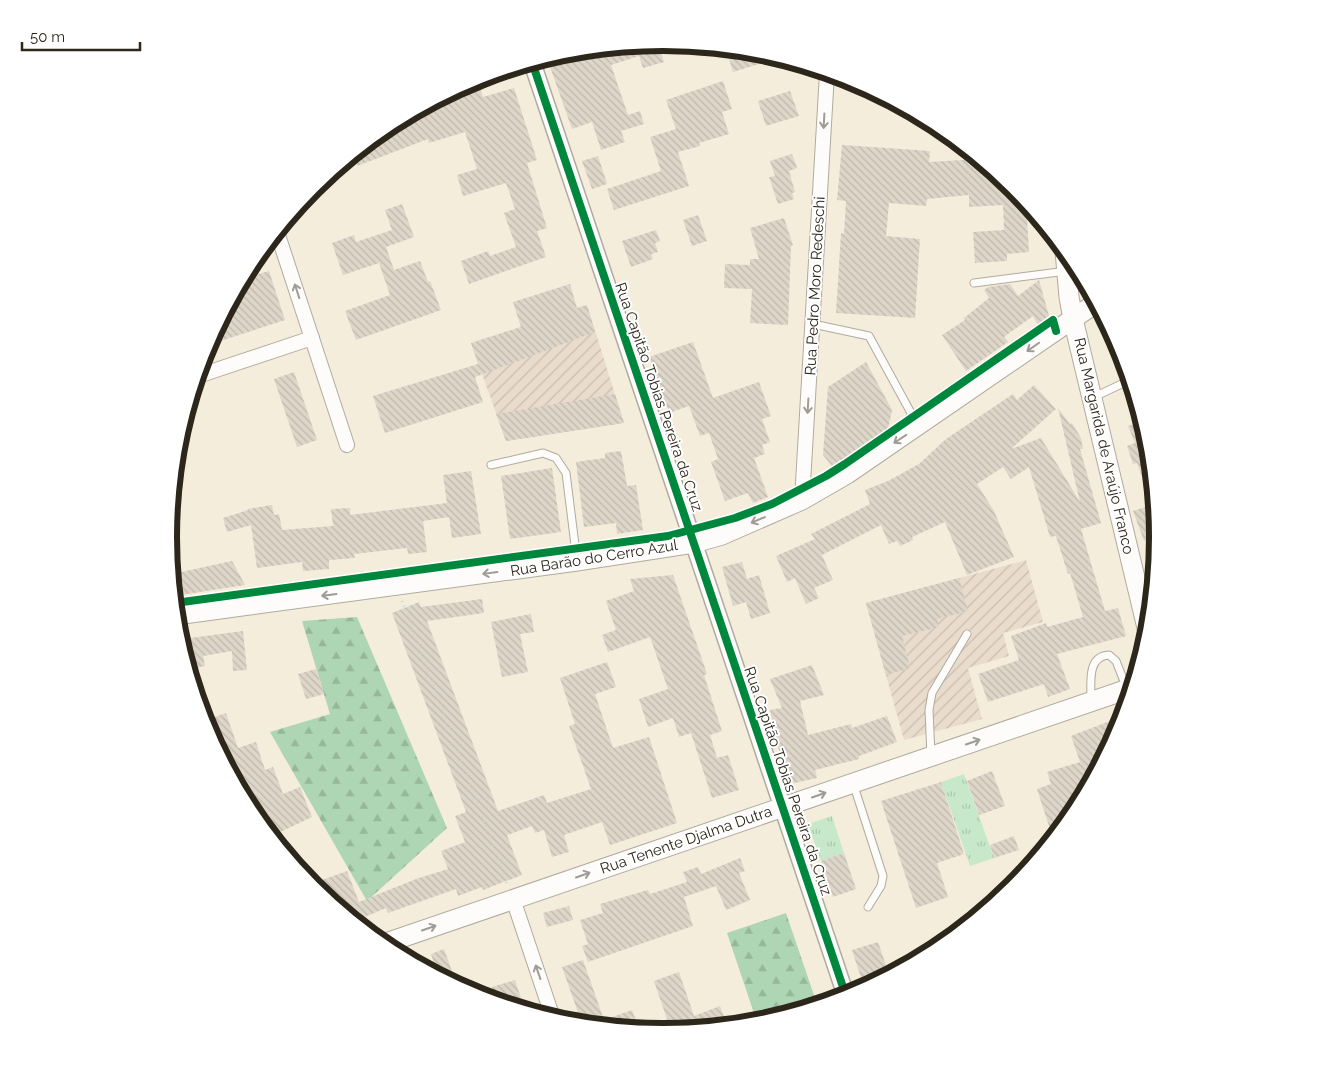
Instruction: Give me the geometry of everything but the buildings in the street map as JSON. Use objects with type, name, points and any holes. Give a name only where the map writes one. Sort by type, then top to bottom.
[{"type":"main road","name":"Rua Margarida de Araújo Franco","points":[[1068,268],[1073,319],[1143,611]]},
{"type":"main road","name":"Rua Barão do Cerro Azul","points":[[184,614],[577,561],[694,543],[722,535],[802,500],[847,474],[1091,307]]},
{"type":"main road","name":"Rua Tenente Djalma Dutra","points":[[393,941],[1124,691]]},
{"type":"street","name":"Rua Capitão Tobias Pereira da Cruz","points":[[534,69],[843,988]]},
{"type":"street","name":"Rua Pedro Moro Redeschi","points":[[802,500],[827,80]]},
{"type":"street","points":[[279,239],[347,445]]},
{"type":"street","points":[[206,373],[312,338]]},
{"type":"street","points":[[513,899],[550,1009]]},
{"type":"lane","points":[[974,282],[1063,261]]},
{"type":"lane","points":[[812,324],[869,336],[918,426]]},
{"type":"lane","points":[[1092,398],[1124,383]]},
{"type":"lane","points":[[490,465],[543,452],[556,458],[566,473],[577,561]]},
{"type":"lane","points":[[931,757],[929,710],[932,693],[967,634]]},
{"type":"lane","points":[[1091,702],[1092,669],[1095,661],[1102,655],[1109,655],[1116,661],[1126,683]]},
{"type":"lane","points":[[853,783],[883,876],[881,886],[868,907]]},
{"type":"path","points":[[397,586],[513,899]]},
{"type":"shaded area","points":[[587,305],[624,423],[506,441],[471,343]]},
{"type":"shaded area","points":[[1026,560],[1043,622],[1003,633],[1009,656],[968,668],[982,719],[904,740],[866,603]]},
{"type":"green space","points":[[357,617],[447,828],[367,901],[270,732],[330,714],[302,621]]},
{"type":"green space","points":[[964,774],[994,858],[970,866],[941,782]]},
{"type":"green space","points":[[832,816],[844,853],[821,861],[808,824]]},
{"type":"green space","points":[[786,913],[815,998],[754,1014],[727,933]]},
{"type":"cycle path","points":[[534,69],[843,988]]},
{"type":"cycle path","points":[[181,602],[668,536],[735,518],[772,504],[826,476],[1053,320],[1056,331]]}]
